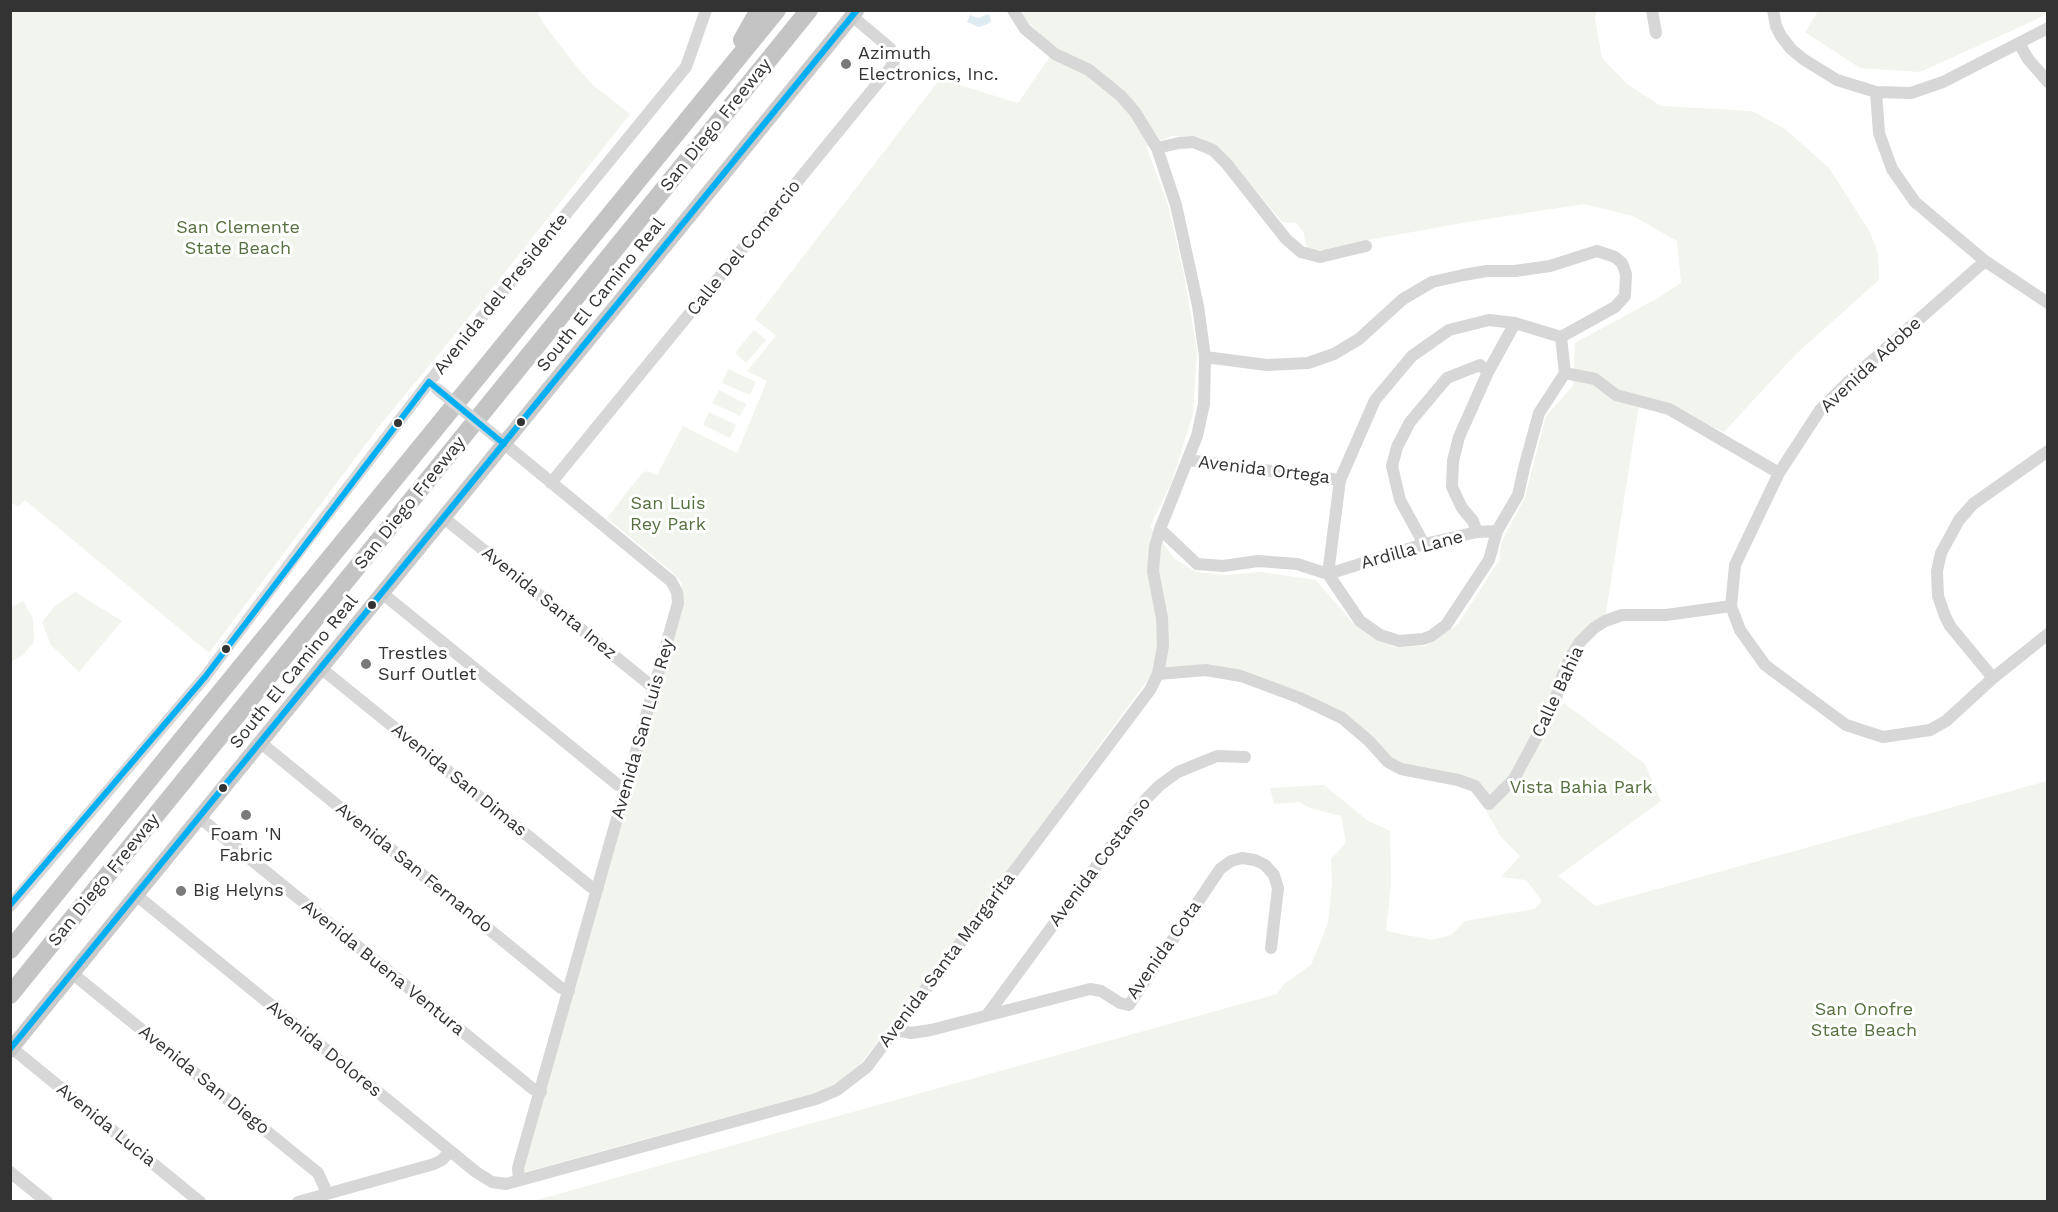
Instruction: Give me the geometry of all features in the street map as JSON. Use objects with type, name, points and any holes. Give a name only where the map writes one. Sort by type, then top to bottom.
[{"type":"highway","points":[[717,83],[759,10]]},
{"type":"highway","name":"San Diego Freeway","points":[[10,950],[777,10]]},
{"type":"highway","name":"San Diego Freeway","points":[[10,995],[809,10]]},
{"type":"main road","name":"South El Camino Real","points":[[11,1049],[855,14]]},
{"type":"street","name":"Avenida del Presidente","points":[[10,906],[205,677],[686,66],[706,10]]},
{"type":"street","name":"Avenida Santa Margarita","points":[[519,1180],[816,1099],[837,1090],[854,1078],[867,1067],[896,1030],[1150,690],[1158,674],[1163,646],[1162,618],[1153,571],[1155,547],[1197,436],[1204,404],[1205,357],[1198,306],[1176,205],[1157,148],[1135,112],[1121,96],[1089,70],[1055,54],[1025,29],[1013,10]]},
{"type":"street","points":[[1652,10],[1656,33]]},
{"type":"street","points":[[1773,10],[1776,26],[1781,36],[1803,59],[1838,80],[1876,92],[1911,93],[1934,85],[2048,28]]},
{"type":"street","name":"Calle Del Comercio","points":[[551,483],[891,67],[896,57],[890,48],[855,14]]},
{"type":"street","points":[[2019,43],[2028,59],[2048,82]]},
{"type":"street","points":[[1876,92],[1879,133],[1892,169],[1914,202],[1985,261],[2048,303]]},
{"type":"street","points":[[1157,148],[1179,142],[1193,142],[1213,150],[1226,163],[1286,239],[1301,252],[1320,257],[1366,246]]},
{"type":"street","points":[[1205,357],[1267,365],[1308,363],[1334,354],[1359,339],[1402,299],[1432,282],[1463,274],[1550,266],[1597,251],[1615,257],[1622,263],[1626,274],[1625,296],[1616,307],[1561,337],[1515,323],[1489,320],[1449,330],[1412,356],[1375,400],[1340,480],[1328,574]]},
{"type":"street","name":"Avenida Adobe","points":[[1985,261],[1849,381],[1820,410],[1779,473],[1736,565],[1731,606],[1740,630],[1766,665],[1845,725],[1883,737],[1930,730],[1946,721],[1993,678],[2048,633]]},
{"type":"street","points":[[1477,532],[1473,521],[1462,508],[1452,487],[1453,461],[1459,436],[1488,372],[1515,323]]},
{"type":"street","points":[[1160,529],[1197,564],[1223,566],[1258,561],[1297,564],[1328,574],[1360,621],[1380,635],[1399,641],[1423,639],[1440,630],[1450,620],[1489,560],[1497,531],[1518,495],[1539,413],[1565,373],[1561,337]]},
{"type":"street","points":[[1424,544],[1400,501],[1392,466],[1398,447],[1410,422],[1447,378],[1480,365],[1488,372]]},
{"type":"street","points":[[1565,373],[1595,379],[1616,395],[1669,410],[1779,473]]},
{"type":"street","name":"Avenida San Luis Rey","points":[[433,386],[671,581],[677,592],[678,603],[656,686],[518,1168],[519,1180]]},
{"type":"street","points":[[1993,678],[1950,626],[1945,616],[1938,596],[1937,571],[1941,554],[1959,520],[1973,504],[2048,451]]},
{"type":"street","name":"Avenida Ortega","points":[[1188,460],[1340,480]]},
{"type":"street","name":"Avenida Santa Inez","points":[[444,518],[649,684],[656,686]]},
{"type":"street","name":"Ardilla Lane","points":[[1328,574],[1424,544],[1477,532],[1497,531]]},
{"type":"street","points":[[382,594],[618,785],[626,788]]},
{"type":"street","name":"Calle Bahia","points":[[1158,674],[1206,670],[1241,676],[1300,698],[1342,718],[1369,741],[1388,762],[1401,769],[1458,780],[1475,786],[1489,804],[1514,779],[1555,703],[1560,682],[1570,658],[1593,628],[1622,615],[1666,615],[1731,606]]},
{"type":"street","name":"Avenida San Dimas","points":[[322,669],[591,887],[598,888]]},
{"type":"street","name":"Avenida San Fernando","points":[[261,743],[561,988],[569,991]]},
{"type":"street","name":"Avenida Costanso","points":[[987,1015],[1145,800],[1160,784],[1178,772],[1217,756],[1245,757]]},
{"type":"street","name":"Avenida Buena Ventura","points":[[200,818],[533,1089],[541,1092]]},
{"type":"street","name":"Avenida Cota","points":[[896,1030],[910,1033],[931,1030],[1090,989],[1101,991],[1120,1003],[1129,1005],[1220,869],[1231,861],[1242,858],[1255,860],[1265,865],[1274,875],[1278,888],[1271,948]]},
{"type":"street","name":"Avenida Dolores","points":[[136,895],[450,1151],[492,1182],[502,1184],[519,1180]]},
{"type":"street","name":"Avenida San Diego","points":[[73,974],[318,1173],[327,1193]]},
{"type":"street","name":"Avenida Lucia","points":[[11,1049],[200,1202]]},
{"type":"street","points":[[298,1202],[434,1164],[442,1160],[450,1151]]},
{"type":"street","points":[[10,1172],[47,1202]]},
{"type":"green space","points":[[2047,10],[2048,13],[1920,72],[1860,68],[1805,32],[1818,11]]},
{"type":"green space","name":"San Clemente State Beach","points":[[10,11],[537,11],[575,65],[593,85],[630,114],[483,300],[377,429],[209,653],[25,500],[18,507],[11,502]]},
{"type":"green space","name":"San Luis Rey Park","points":[[1022,11],[1597,11],[1595,18],[1602,58],[1627,84],[1661,106],[1752,111],[1785,129],[1829,168],[1870,232],[1878,254],[1879,280],[1796,354],[1724,432],[1648,397],[1639,406],[1605,618],[1582,633],[1561,663],[1552,698],[1508,779],[1488,796],[1409,768],[1389,756],[1349,717],[1266,680],[1211,664],[1152,674],[958,938],[855,1071],[822,1091],[521,1173],[682,604],[682,583],[607,518],[642,473],[648,471],[657,475],[683,426],[737,453],[767,381],[747,371],[776,336],[755,319],[940,79],[1018,103],[1055,49],[1026,20]],"holes":[[[1172,136],[1198,137],[1221,149],[1282,222],[1296,223],[1303,231],[1307,248],[1331,252],[1362,241],[1584,204],[1633,216],[1677,241],[1681,283],[1575,343],[1573,386],[1546,416],[1525,497],[1501,543],[1500,559],[1458,624],[1425,646],[1394,647],[1369,635],[1358,623],[1353,623],[1316,580],[1260,572],[1226,575],[1196,572],[1175,559],[1150,527],[1172,481],[1193,414],[1197,351],[1185,280],[1168,205],[1146,146]]]},
{"type":"green space","points":[[754,330],[766,340],[746,363],[735,353]]},
{"type":"green space","points":[[728,369],[756,382],[750,395],[722,383]]},
{"type":"green space","points":[[719,390],[746,404],[740,416],[712,403]]},
{"type":"green space","points":[[709,412],[736,425],[730,438],[703,425]]},
{"type":"green space","points":[[75,592],[122,621],[79,672],[51,645],[42,622],[55,606]]},
{"type":"green space","points":[[23,601],[33,618],[34,642],[23,655],[11,662],[11,607]]},
{"type":"green space","name":"San Onofre State Beach","points":[[1564,703],[1645,764],[1661,801],[1558,876],[1596,906],[2047,781],[2047,1201],[529,1202],[1277,994],[1284,984],[1311,965],[1328,923],[1332,884],[1331,859],[1346,843],[1341,816],[1310,808],[1299,802],[1274,804],[1270,788],[1324,785],[1367,820],[1390,831],[1391,885],[1386,931],[1432,940],[1451,935],[1465,921],[1534,909],[1542,901],[1526,880],[1501,877],[1520,856],[1501,837],[1484,807],[1508,794],[1524,774],[1551,719]]},
{"type":"shaded area","points":[[989,14],[990,23],[979,27],[967,22],[970,15],[978,18]]},
{"type":"transit line","points":[[10,1049],[857,10]]},
{"type":"transit line","points":[[429,382],[504,444]]},
{"type":"transit line","points":[[10,905],[205,677],[429,382]]},
{"type":"place","name":"Azimuth Electronics, Inc.","points":[[846,64]]},
{"type":"place","name":"Trestles Surf Outlet","points":[[366,664]]},
{"type":"place","name":"Foam 'N Fabric","points":[[246,815]]},
{"type":"place","name":"Big Helyns","points":[[181,891]]},
{"type":"park label","name":"Vista Bahia Park","points":[[1581,788]]}]
